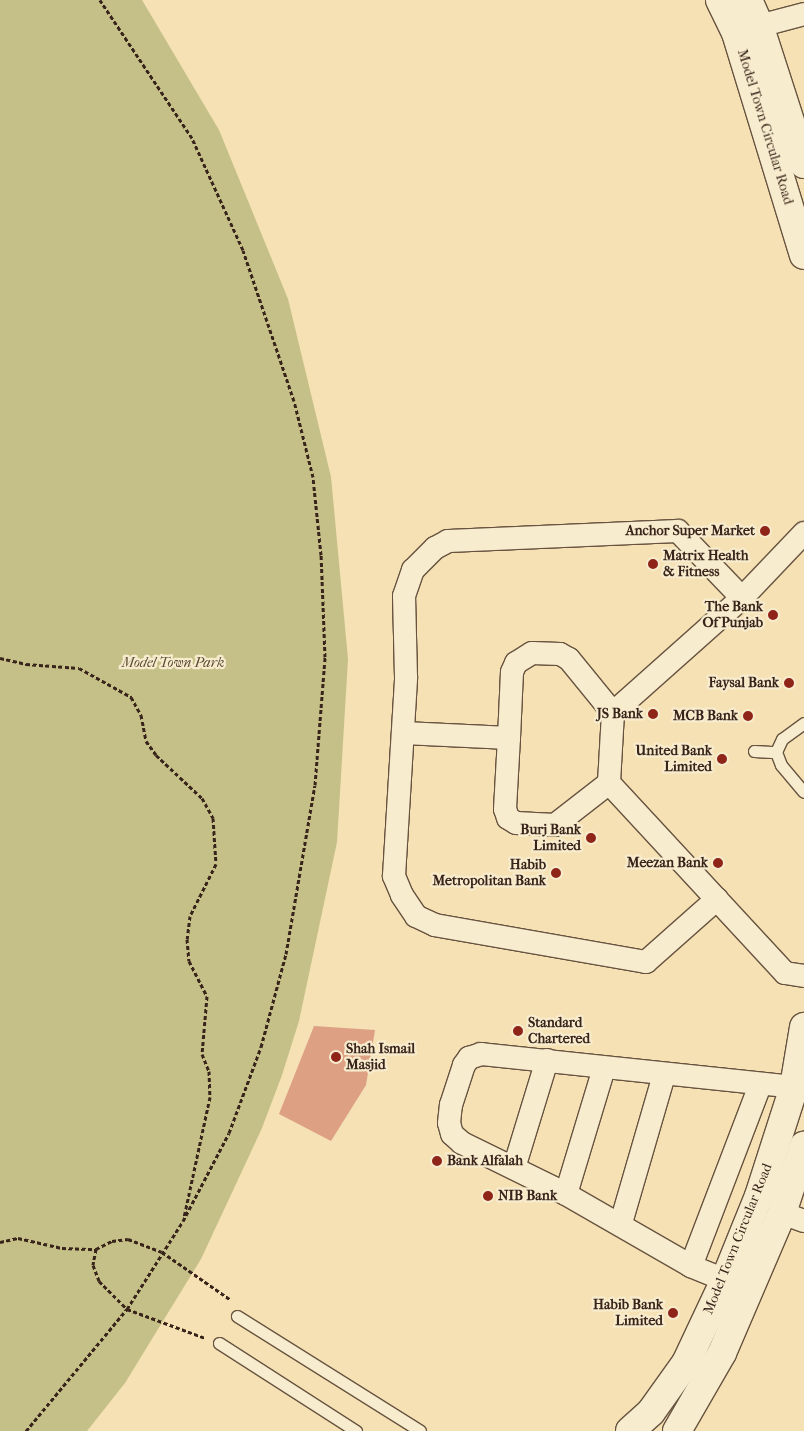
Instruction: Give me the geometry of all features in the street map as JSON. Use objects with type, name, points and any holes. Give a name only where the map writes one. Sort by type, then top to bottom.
[{"type":"main road","name":"Model Town Circular Road","points":[[720,0],[748,29],[804,164]]},
{"type":"main road","name":"Model Town Circular Road","points":[[748,0],[748,29],[804,255]]},
{"type":"main road","name":"Model Town Circular Road","points":[[630,1431],[651,1412],[686,1363],[724,1280],[759,1196],[799,1088],[804,1027]]},
{"type":"main road","name":"Model Town Circular Road","points":[[677,1431],[722,1353],[793,1217],[804,1146]]},
{"type":"street","points":[[748,29],[804,14]]},
{"type":"street","points":[[717,899],[646,962],[425,922],[416,916],[402,895],[394,876],[404,733],[404,596],[413,570],[435,548],[448,541],[678,532],[742,598]]},
{"type":"street","points":[[614,713],[742,598],[804,533]]},
{"type":"street","points":[[609,783],[555,825],[516,823],[508,818],[505,809],[512,672],[522,657],[532,653],[560,654],[569,659],[614,713],[609,783],[785,973],[804,976]]},
{"type":"street","points":[[404,733],[508,738]]},
{"type":"street","points":[[724,1280],[691,1266],[621,1223],[566,1194],[462,1143],[452,1134],[450,1105],[464,1066],[474,1054],[547,1060],[664,1075],[799,1088]]},
{"type":"street","points":[[514,1168],[547,1060]]},
{"type":"street","points":[[566,1194],[604,1068]]},
{"type":"street","points":[[621,1223],[664,1075]]},
{"type":"street","points":[[691,1266],[760,1085]]},
{"type":"lane","points":[[804,723],[782,739],[776,752],[781,765],[804,792]]},
{"type":"lane","points":[[754,751],[776,752]]},
{"type":"lane","points":[[237,1316],[420,1431]]},
{"type":"lane","points":[[219,1343],[356,1431]]},
{"type":"path","points":[[26,1431],[127,1309],[183,1221],[229,1133],[261,1047],[286,954],[315,785],[325,657],[321,555],[313,477],[294,401],[243,250],[192,138],[100,0]]},
{"type":"path","points":[[0,658],[26,664],[79,668],[132,697],[141,715],[146,740],[156,755],[202,798],[213,818],[216,864],[190,916],[187,939],[188,961],[207,996],[202,1054],[209,1071],[210,1097],[183,1221]]},
{"type":"path","points":[[0,1242],[18,1238],[62,1248],[96,1248],[112,1241],[128,1240],[162,1252],[234,1302]]},
{"type":"path","points":[[96,1248],[93,1265],[99,1281],[127,1309],[219,1343]]},
{"type":"green space","name":"Model Town Park","points":[[0,0],[142,0],[219,130],[288,299],[331,477],[348,659],[337,842],[299,1021],[282,1075],[262,1128],[201,1259],[125,1383],[87,1431],[0,1431]]},
{"type":"building","name":"Shah Ismail Masjid","points":[[314,1026],[375,1030],[366,1085],[331,1141],[279,1114]]},
{"type":"place","name":"Anchor Super Market","points":[[765,531]]},
{"type":"place","name":"Matrix Health & Fitness","points":[[653,564]]},
{"type":"place","name":"The Bank Of Punjab","points":[[773,615]]},
{"type":"place","name":"Faysal Bank","points":[[789,683]]},
{"type":"place","name":"JS Bank","points":[[653,714]]},
{"type":"place","name":"MCB Bank","points":[[748,716]]},
{"type":"place","name":"United Bank Limited","points":[[722,759]]},
{"type":"place","name":"Burj Bank Limited","points":[[591,838]]},
{"type":"place","name":"Meezan Bank","points":[[718,863]]},
{"type":"place","name":"Habib Metropolitan Bank","points":[[556,873]]},
{"type":"place","name":"Standard Chartered","points":[[518,1031]]},
{"type":"place","name":"Shah Ismail Masjid","points":[[336,1057]]},
{"type":"place","name":"Bank Alfalah","points":[[437,1161]]},
{"type":"place","name":"NIB Bank","points":[[488,1196]]},
{"type":"place","name":"Habib Bank Limited","points":[[673,1313]]}]
